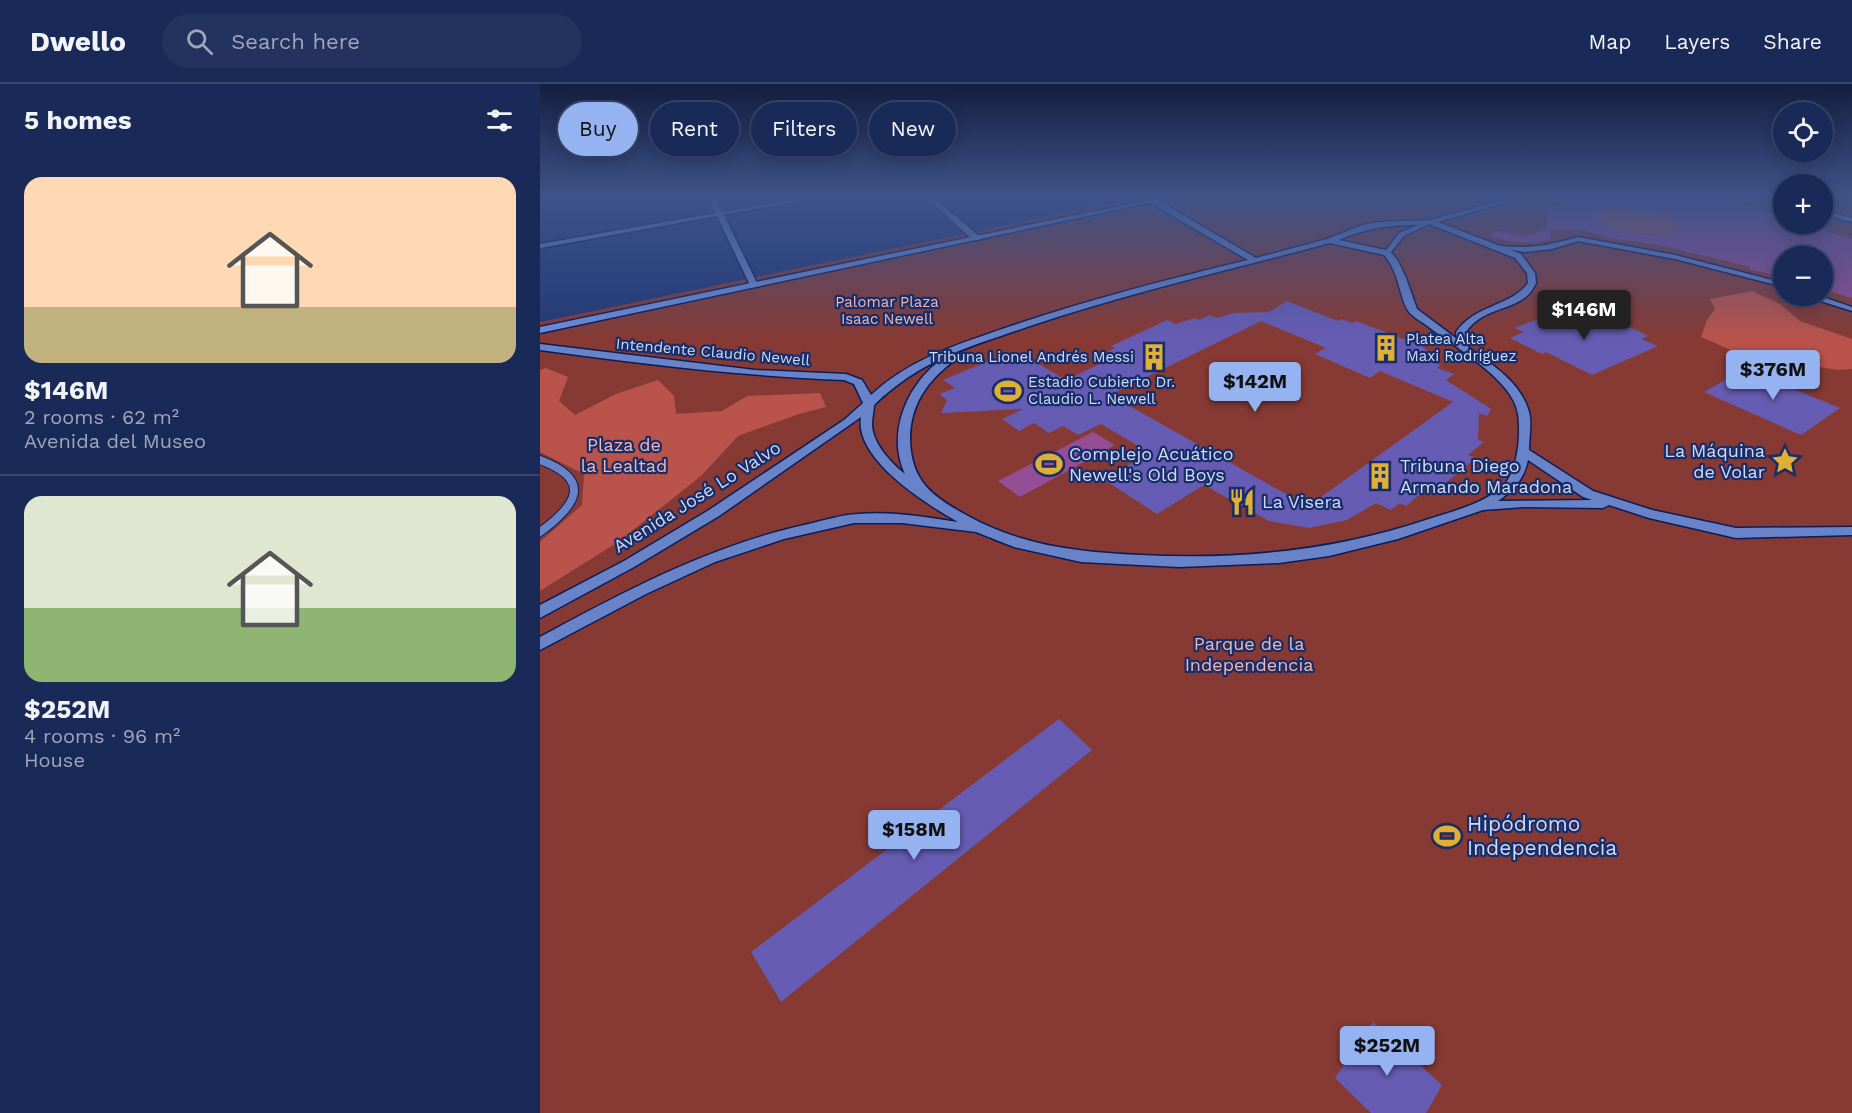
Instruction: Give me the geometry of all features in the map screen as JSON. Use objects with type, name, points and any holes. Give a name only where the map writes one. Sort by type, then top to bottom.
[{"type":"main road","points":[[540,322],[935,243]]},
{"type":"main road","points":[[540,330],[753,281]]},
{"type":"street","points":[[540,246],[557,243]]},
{"type":"street","points":[[733,243],[753,281]]},
{"type":"street","points":[[1226,243],[1256,261]]},
{"type":"street","points":[[920,490],[907,464],[904,440],[905,414],[921,387],[940,365],[988,338],[1076,308],[1323,243]]},
{"type":"street","points":[[869,405],[866,424],[874,447],[895,472],[941,507],[982,530],[1019,544],[1081,557],[1179,562],[1279,558],[1329,551],[1392,536],[1481,506],[1506,490],[1519,474],[1523,451],[1524,413],[1515,393],[1496,373],[1413,310],[1402,278],[1394,261],[1387,253],[1345,243]]},
{"type":"street","points":[[1387,253],[1394,243]]},
{"type":"street","points":[[1463,347],[1461,332],[1468,322],[1524,294],[1532,283],[1531,273],[1518,256],[1488,243]]},
{"type":"street","points":[[1502,248],[1534,249],[1560,243]]},
{"type":"street","points":[[1600,243],[1686,259],[1773,282]]},
{"type":"street","points":[[1226,255],[1241,265]]},
{"type":"street","points":[[1833,302],[1852,309]]},
{"type":"street","name":"Avenida José Lo Valvo","points":[[540,612],[629,564],[714,513],[869,405],[893,380],[914,368],[988,338]]},
{"type":"street","name":"Intendente Claudio Newell","points":[[540,347],[711,369],[846,377],[858,382],[864,390],[869,405]]},
{"type":"street","points":[[1523,451],[1588,494],[1649,514],[1736,533],[1852,531]]},
{"type":"street","points":[[1481,506],[1564,502],[1618,505]]},
{"type":"street","points":[[540,644],[645,588],[709,558],[783,533],[858,518],[923,521],[982,530]]},
{"type":"lane","points":[[540,460],[563,468],[574,481],[576,488],[566,510],[540,532]]},
{"type":"green space","name":"Parque de la Independencia","points":[[920,243],[1852,243],[1852,1113],[540,1113],[540,322]]},
{"type":"green space","points":[[1752,291],[1773,301],[1773,306],[1782,306],[1800,321],[1852,339],[1852,369],[1837,370],[1733,351],[1701,337],[1707,320],[1715,309],[1710,299]]},
{"type":"green space","name":"Plaza de la Lealtad","points":[[546,368],[568,377],[559,401],[575,415],[616,394],[658,380],[674,396],[676,414],[722,411],[747,396],[820,393],[826,407],[799,414],[738,436],[701,476],[618,542],[540,591],[540,542],[582,505],[584,474],[540,452],[540,370]]},
{"type":"shaded area","points":[[1646,243],[1852,243],[1852,298],[1833,292],[1833,246],[1773,246],[1773,275],[1749,269],[1751,267]]},
{"type":"shaded area","points":[[1093,432],[1115,445],[1020,497],[998,481]]},
{"type":"building","points":[[1287,301],[1338,321],[1341,319],[1352,323],[1356,321],[1422,346],[1435,357],[1429,361],[1441,365],[1437,368],[1454,374],[1446,380],[1491,409],[1487,416],[1479,413],[1478,440],[1484,442],[1468,455],[1476,458],[1432,494],[1425,490],[1406,506],[1400,503],[1391,510],[1376,503],[1347,520],[1309,528],[1269,521],[1204,485],[1157,514],[1103,479],[1150,453],[1101,424],[1078,435],[1063,426],[1049,433],[1034,423],[1019,431],[1002,419],[1023,409],[941,413],[947,400],[939,394],[955,388],[943,380],[998,357],[1010,364],[1027,357],[1066,380],[1104,362],[1099,359],[1110,354],[1106,352],[1115,348],[1111,346],[1167,320],[1175,324],[1195,318],[1199,320],[1210,315],[1216,318],[1234,313],[1269,312]],"holes":[[[1261,321],[1326,348],[1315,354],[1370,378],[1380,371],[1453,402],[1314,502],[1293,497],[1275,488],[1110,395]]]},
{"type":"building","points":[[1576,314],[1603,323],[1612,319],[1649,336],[1641,339],[1658,346],[1592,375],[1546,352],[1542,354],[1510,338],[1524,332],[1514,328],[1547,316],[1559,321]]},
{"type":"building","points":[[1744,369],[1840,408],[1801,435],[1704,392]]},
{"type":"building","points":[[1059,719],[1092,750],[781,1002],[751,952]]},
{"type":"building","points":[[1373,1022],[1442,1085],[1426,1113],[1371,1113],[1335,1078]]},
{"type":"place","name":"Platea Alta Maxi Rodríguez","points":[[1386,348]]},
{"type":"place","name":"Tribuna Lionel Andrés Messi","points":[[1154,357]]},
{"type":"place","name":"Estadio Cubierto Dr. Claudio L. Newell","points":[[1008,391]]},
{"type":"place","name":"La Máquina de Volar","points":[[1785,461]]},
{"type":"place","name":"Complejo Acuático Newell's Old Boys","points":[[1049,464]]},
{"type":"place","name":"Tribuna Diego Armando Maradona","points":[[1380,476]]},
{"type":"place","name":"La Visera","points":[[1242,502]]},
{"type":"place","name":"Hipódromo Independencia","points":[[1447,836]]},
{"type":"park label","name":"Palomar Plaza Isaac Newell","points":[[887,310]]}]
